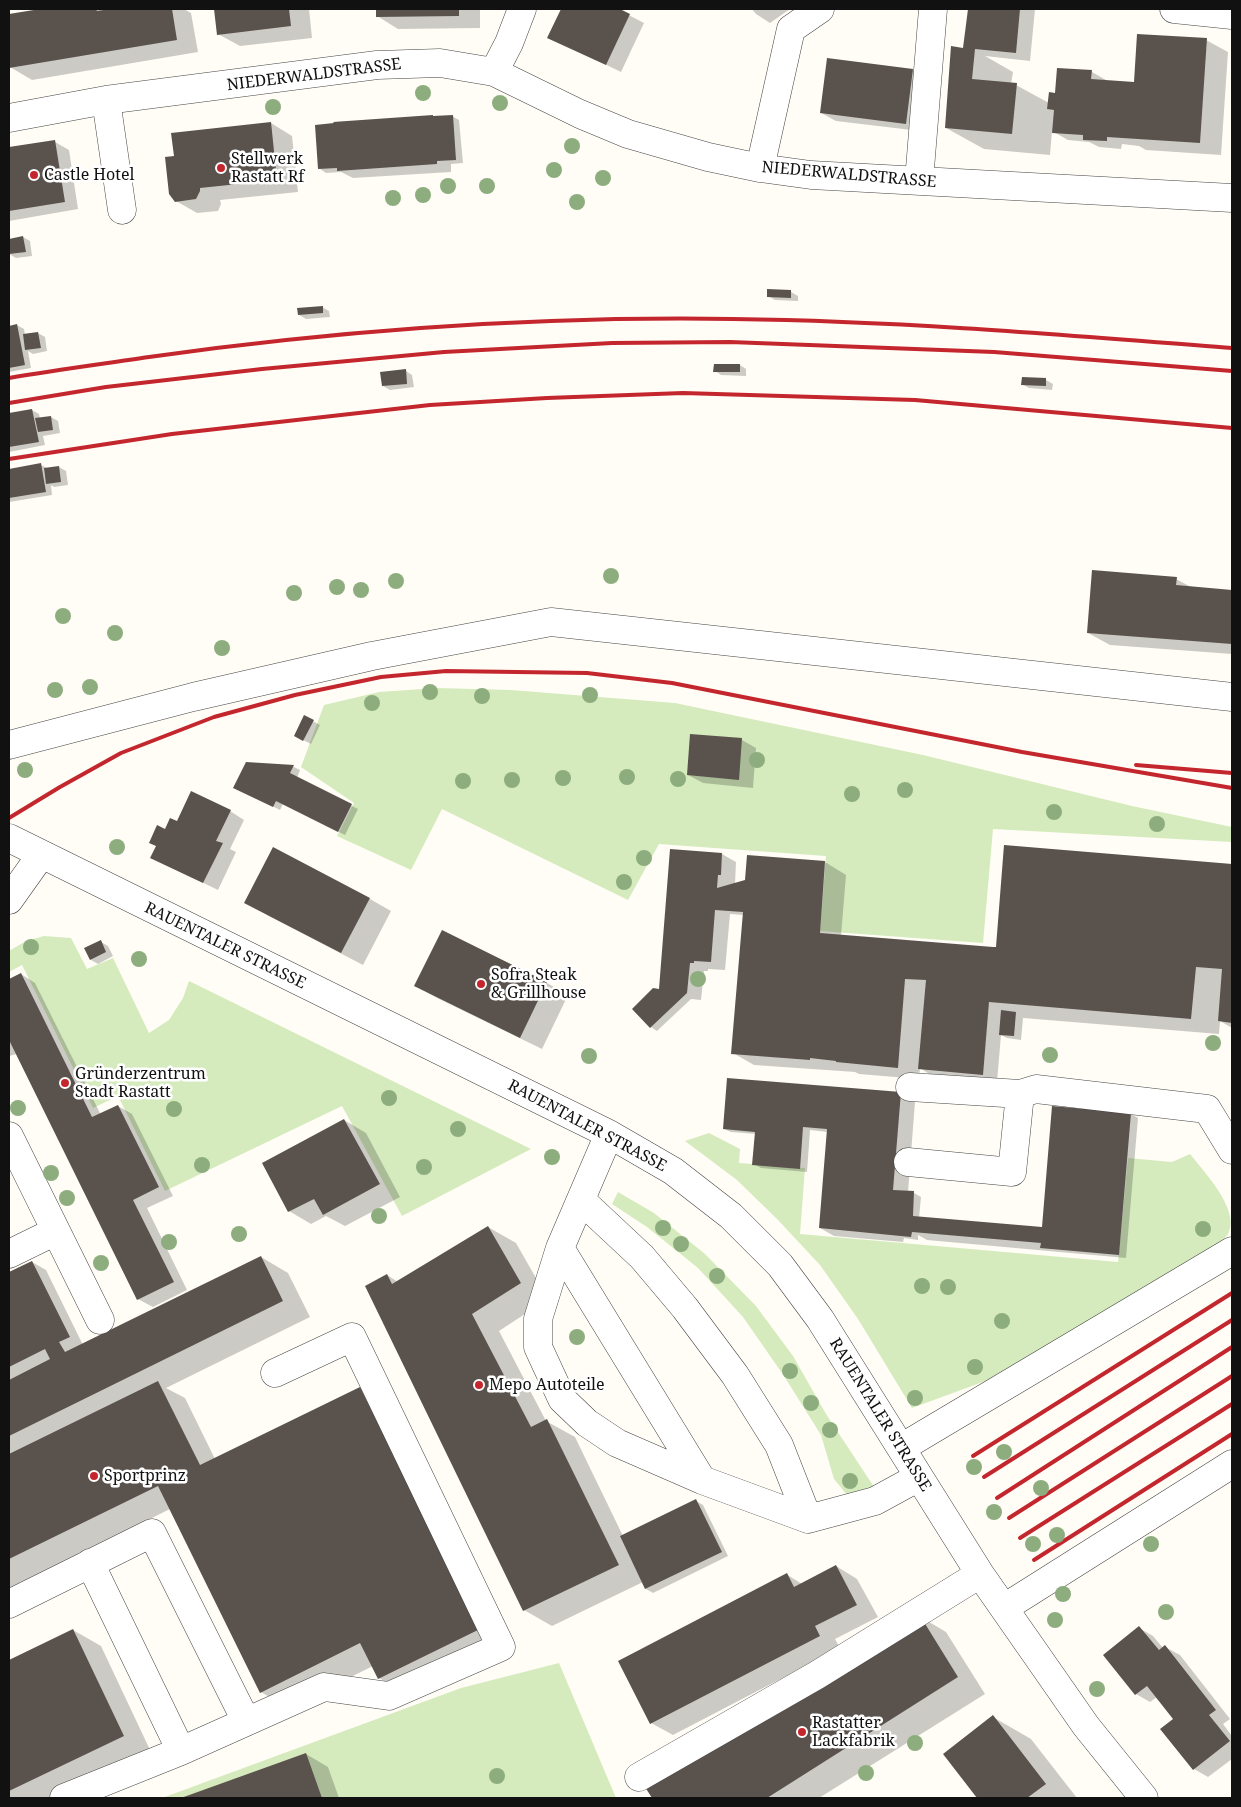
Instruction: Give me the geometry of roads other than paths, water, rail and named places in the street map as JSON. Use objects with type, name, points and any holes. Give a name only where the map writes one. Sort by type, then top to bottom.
[{"type":"street","points":[[494,72],[509,44],[522,9]]},
{"type":"street","points":[[760,168],[792,29],[820,9]]},
{"type":"street","points":[[920,181],[934,9]]},
{"type":"street","points":[[1174,9],[1232,16]]},
{"type":"street","name":"NIEDERWALDSTRASSE","points":[[9,118],[106,100],[377,65],[440,63],[494,72],[580,114],[628,134],[708,158],[760,168],[810,175],[1232,198]]},
{"type":"street","points":[[106,100],[122,210]]},
{"type":"street","points":[[9,745],[193,697],[353,660],[551,622],[1232,697]]},
{"type":"street","name":"RAUENTALER STRASSE","points":[[9,838],[41,856],[608,1134],[673,1171],[732,1216],[780,1265],[820,1319],[980,1574],[1086,1726],[1144,1798]]},
{"type":"street","points":[[9,900],[41,856]]},
{"type":"street","points":[[910,1087],[1020,1094],[1036,1089],[1207,1109],[1231,1147]]},
{"type":"street","points":[[908,1162],[1012,1172],[1020,1094]]},
{"type":"street","points":[[608,1134],[560,1248],[538,1319],[538,1347],[562,1399],[587,1423],[618,1443],[702,1480],[808,1519],[875,1501],[919,1476]]},
{"type":"street","points":[[9,1136],[100,1320]]},
{"type":"street","points":[[581,1200],[642,1257],[685,1308],[736,1375],[779,1445],[808,1519]]},
{"type":"street","points":[[9,1254],[56,1232]]},
{"type":"street","points":[[560,1248],[702,1480]]},
{"type":"street","points":[[901,1448],[1232,1251]]},
{"type":"street","points":[[64,1798],[181,1751],[324,1687],[389,1696],[501,1647],[352,1337],[275,1372]]},
{"type":"street","points":[[1004,1608],[1232,1464]]},
{"type":"street","points":[[1200,1484],[1232,1487]]},
{"type":"street","points":[[9,1604],[152,1533],[246,1721]]},
{"type":"street","points":[[90,1563],[181,1751]]},
{"type":"street","points":[[639,1777],[817,1675],[980,1574]]},
{"type":"railway","points":[[9,378],[222,347],[294,339],[440,327],[587,320],[796,320],[983,329],[1232,348]]},
{"type":"railway","points":[[9,403],[106,387],[262,369],[444,352],[612,343],[730,342],[994,352],[1232,371]]},
{"type":"railway","points":[[9,459],[172,434],[430,405],[683,393],[915,400],[1232,428]]},
{"type":"railway","points":[[9,818],[121,753],[214,717],[295,695],[381,677],[446,671],[587,673],[672,683],[1022,752],[1232,788]]},
{"type":"railway","points":[[1136,765],[1232,773]]},
{"type":"railway","points":[[973,1456],[1232,1293]]},
{"type":"railway","points":[[984,1477],[1232,1320]]},
{"type":"railway","points":[[997,1498],[1232,1347]]},
{"type":"railway","points":[[1009,1518],[1232,1376]]},
{"type":"railway","points":[[1020,1538],[1232,1404]]},
{"type":"railway","points":[[1034,1560],[1232,1434]]},
{"type":"place","name":"Stellwerk Rastatt Rf","points":[[221,168]]},
{"type":"place","name":"Castle Hotel","points":[[34,175]]},
{"type":"place","name":"Sofra Steak & Grillhouse","points":[[481,984]]},
{"type":"place","name":"Gründerzentrum Stadt Rastatt","points":[[65,1083]]},
{"type":"place","name":"Mepo Autoteile","points":[[479,1385]]},
{"type":"place","name":"Sportprinz","points":[[94,1476]]},
{"type":"place","name":"Rastatter Lackfabrik","points":[[802,1732]]}]
